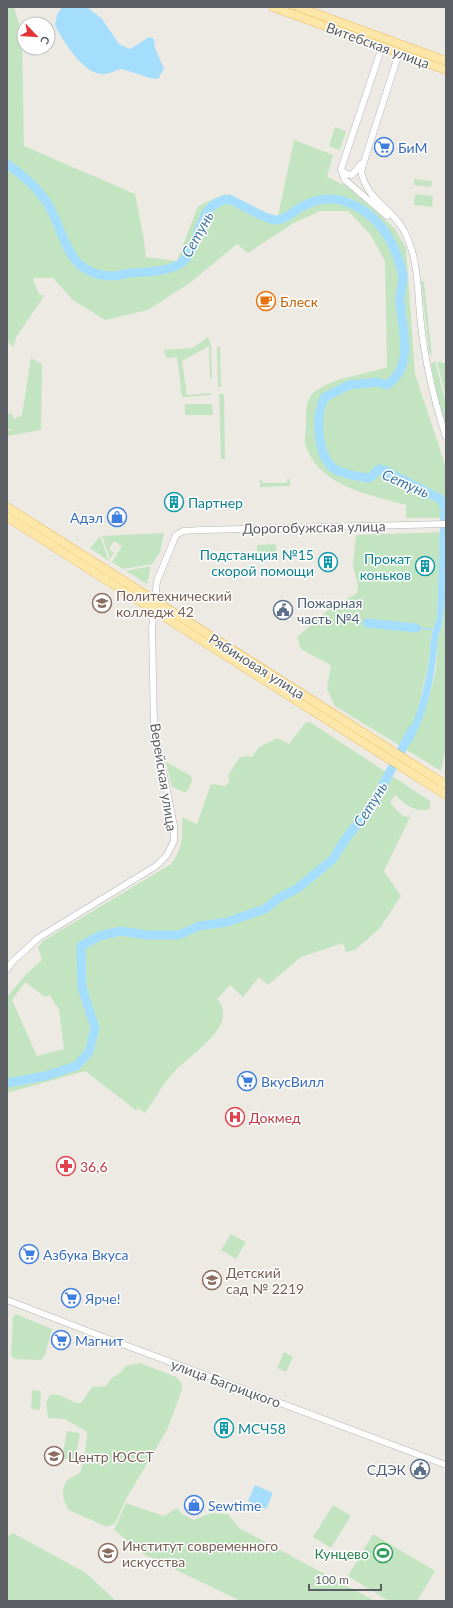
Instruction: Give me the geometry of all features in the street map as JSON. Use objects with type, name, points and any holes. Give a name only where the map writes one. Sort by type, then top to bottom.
[{"type":"main road","points":[[273,7],[311,20]]},
{"type":"main road","points":[[281,7],[311,20]]},
{"type":"main road","name":"Витебская улица","points":[[298,7],[446,60]]},
{"type":"main road","name":"Витебская улица","points":[[311,20],[446,70]]},
{"type":"main road","name":"Рябиновая улица","points":[[7,507],[154,605],[391,755],[446,795]]},
{"type":"main road","name":"Рябиновая улица","points":[[7,517],[154,605]]},
{"type":"main road","name":"Рябиновая улица","points":[[409,767],[446,785]]},
{"type":"street","points":[[382,46],[341,170],[345,180],[394,223],[408,241]]},
{"type":"street","points":[[399,53],[362,162],[361,171],[366,189],[404,229],[415,261],[421,326],[427,364],[436,408],[446,437]]},
{"type":"street","points":[[341,170],[346,174],[352,174],[362,162]]},
{"type":"street","name":"Дорогобужская улица","points":[[182,531],[446,524]]},
{"type":"street","name":"Верейская улица","points":[[7,969],[12,962],[38,938],[156,866],[167,855],[174,841],[172,813],[154,725],[152,646],[157,581],[171,544],[176,535],[182,531]]},
{"type":"street","name":"улица Багрицкого","points":[[7,1300],[446,1465]]},
{"type":"green space","points":[[7,7],[14,7],[17,16],[16,56],[22,56],[24,146],[135,194],[146,257],[177,261],[198,206],[225,194],[266,214],[278,216],[294,140],[333,155],[327,177],[346,186],[373,209],[395,229],[406,248],[415,374],[446,468],[446,518],[406,518],[406,505],[361,492],[333,479],[311,458],[305,443],[306,408],[310,396],[313,393],[330,383],[387,367],[385,261],[370,234],[348,211],[320,211],[292,224],[248,253],[237,244],[191,282],[148,310],[105,320],[73,300],[53,278],[35,278],[33,280],[39,294],[44,296],[17,336],[13,347],[7,341]]},
{"type":"green space","points":[[335,127],[346,131],[340,150],[329,146]]},
{"type":"green space","points":[[414,179],[432,181],[431,187],[414,185]]},
{"type":"green space","points":[[415,194],[433,196],[432,207],[414,205]]},
{"type":"green space","points":[[421,280],[424,282],[432,357],[429,352]]},
{"type":"green space","points":[[208,337],[211,345],[212,378],[210,378],[209,346],[182,361],[187,395],[211,393],[211,395],[182,397],[177,357],[166,358],[164,350],[193,348]]},
{"type":"green space","points":[[217,347],[220,347],[221,387],[218,387]]},
{"type":"green space","points":[[31,358],[42,364],[41,430],[7,436],[7,431],[14,430],[7,429],[7,414],[12,414],[14,419],[22,415]]},
{"type":"green space","points":[[435,361],[446,404],[446,425],[438,399],[431,364]]},
{"type":"green space","points":[[437,362],[446,363],[446,397]]},
{"type":"green space","points":[[219,394],[224,394],[225,459],[221,459]]},
{"type":"green space","points":[[185,404],[212,404],[213,415],[185,415]]},
{"type":"green space","points":[[287,479],[290,479],[290,486],[260,487],[260,480],[262,480],[262,483],[287,483]]},
{"type":"green space","points":[[446,532],[440,533],[437,619],[432,630],[428,667],[416,717],[429,698],[436,669],[438,638],[442,626],[446,569],[446,746],[441,771],[335,706],[327,689],[331,665],[301,649],[297,637],[328,610],[357,593],[358,585],[353,567],[356,535]]},
{"type":"green space","points":[[164,533],[160,552],[152,564],[123,569],[112,562],[122,546],[114,541],[109,549],[114,553],[110,559],[102,536]]},
{"type":"green space","points":[[100,536],[109,561],[90,548]]},
{"type":"green space","points":[[276,544],[277,557],[257,557],[257,545]]},
{"type":"green space","points":[[151,566],[147,584],[126,571]]},
{"type":"green space","points":[[310,722],[430,801],[430,807],[428,810],[410,807],[395,795],[390,803],[403,816],[410,817],[384,871],[401,896],[380,928],[355,950],[346,952],[343,943],[301,957],[268,985],[259,977],[243,997],[230,985],[217,999],[223,1009],[223,1019],[218,1029],[201,1048],[174,1072],[145,1113],[137,1107],[137,1111],[85,1071],[7,1093],[7,997],[27,973],[42,960],[38,947],[43,941],[171,864],[180,847],[182,817],[197,824],[211,784],[225,786],[230,782],[228,776],[239,758],[246,756],[252,757],[259,747],[277,738],[289,744],[305,723]],"holes":[[[25,982],[45,997],[50,995],[59,1010],[64,1049],[37,1056],[12,1000]]]},
{"type":"green space","points":[[166,762],[191,776],[192,781],[186,793],[172,787]]},
{"type":"green space","points":[[231,1234],[246,1242],[236,1259],[221,1250]]},
{"type":"green space","points":[[16,1314],[52,1329],[45,1355],[41,1360],[15,1359],[11,1356],[13,1317]]},
{"type":"green space","points":[[284,1352],[293,1357],[286,1372],[277,1368]]},
{"type":"green space","points":[[140,1363],[176,1377],[182,1384],[182,1389],[167,1430],[126,1499],[115,1523],[107,1527],[69,1510],[67,1507],[63,1494],[64,1486],[69,1479],[78,1474],[81,1470],[85,1453],[87,1432],[65,1419],[48,1418],[46,1403],[50,1395],[54,1394],[77,1403],[81,1403],[92,1387],[106,1386],[112,1378],[120,1373],[126,1366]]},
{"type":"green space","points":[[32,1390],[41,1391],[40,1410],[31,1409]]},
{"type":"green space","points":[[67,1431],[80,1433],[75,1461],[62,1458]]},
{"type":"green space","points":[[126,1503],[164,1516],[177,1508],[182,1514],[194,1520],[211,1513],[228,1514],[239,1528],[375,1601],[241,1601],[145,1555],[114,1530]]},
{"type":"green space","points":[[333,1505],[351,1516],[331,1548],[313,1537]]},
{"type":"green space","points":[[13,1533],[86,1573],[116,1601],[7,1601],[7,1537]]},
{"type":"green space","name":"Кунцево","points":[[373,1534],[435,1571],[417,1601],[389,1601],[348,1576]]},
{"type":"water","points":[[62,7],[87,7],[102,19],[119,44],[130,49],[149,37],[154,39],[155,48],[164,69],[158,79],[122,69],[104,74],[94,72],[80,62],[68,47],[56,27],[57,15]]},
{"type":"water","points":[[440,532],[446,532],[444,613],[438,637],[433,679],[427,706],[411,743],[405,739],[413,722],[422,695],[428,668],[431,637],[437,619]]},
{"type":"water","points":[[255,1485],[273,1493],[266,1509],[248,1501]]},
{"type":"waterway","name":"Сетунь","points":[[7,164],[41,194],[55,218],[70,253],[77,262],[86,269],[98,274],[116,276],[129,273],[160,271],[176,266],[185,259],[191,250],[203,219],[209,210],[217,203],[229,199],[260,215],[276,220],[286,217],[301,207],[314,201],[328,199],[335,199],[349,203],[358,207],[374,218],[390,240],[402,271],[403,281],[400,299],[405,347],[404,358],[396,377],[387,385],[377,382],[349,385],[325,397],[319,414],[319,435],[321,446],[325,456],[336,470],[366,478],[371,477],[379,469],[384,470],[440,499],[445,506],[444,544]]},
{"type":"waterway","points":[[367,623],[416,628]]},
{"type":"waterway","points":[[416,628],[432,629]]},
{"type":"waterway","name":"Сетунь","points":[[7,1083],[45,1076],[76,1066],[89,1052],[95,1028],[82,988],[81,946],[99,936],[121,931],[147,935],[179,935],[199,926],[227,922],[265,909],[279,898],[298,888],[333,859],[344,841],[373,804],[412,730]]},
{"type":"place","name":"БиМ","points":[[384,147]]},
{"type":"place","name":"Блеск","points":[[266,301]]},
{"type":"place","name":"Партнер","points":[[174,502]]},
{"type":"place","name":"Адэл","points":[[117,517]]},
{"type":"place","name":"Подстанция №15 скорой помощи","points":[[328,562]]},
{"type":"place","name":"Прокат коньков","points":[[425,566]]},
{"type":"place","name":"Политехнический колледж 42","points":[[102,603]]},
{"type":"place","name":"Пожарная часть №4","points":[[283,610]]},
{"type":"place","name":"ВкусВилл","points":[[247,1081]]},
{"type":"place","name":"Докмед","points":[[235,1117]]},
{"type":"place","name":"36,6","points":[[66,1166]]},
{"type":"place","name":"Азбука Вкуса","points":[[29,1254]]},
{"type":"place","name":"Детский сад № 2219","points":[[212,1280]]},
{"type":"place","name":"Ярче!","points":[[71,1298]]},
{"type":"place","name":"Магнит","points":[[61,1340]]},
{"type":"place","name":"МСЧ58","points":[[224,1428]]},
{"type":"place","name":"Центр ЮССТ","points":[[54,1456]]},
{"type":"place","name":"СДЭК","points":[[420,1469]]},
{"type":"place","name":"Sewtime","points":[[194,1505]]},
{"type":"place","name":"Институт современного искусства","points":[[108,1553]]},
{"type":"place","name":"Кунцево","points":[[383,1553]]}]
